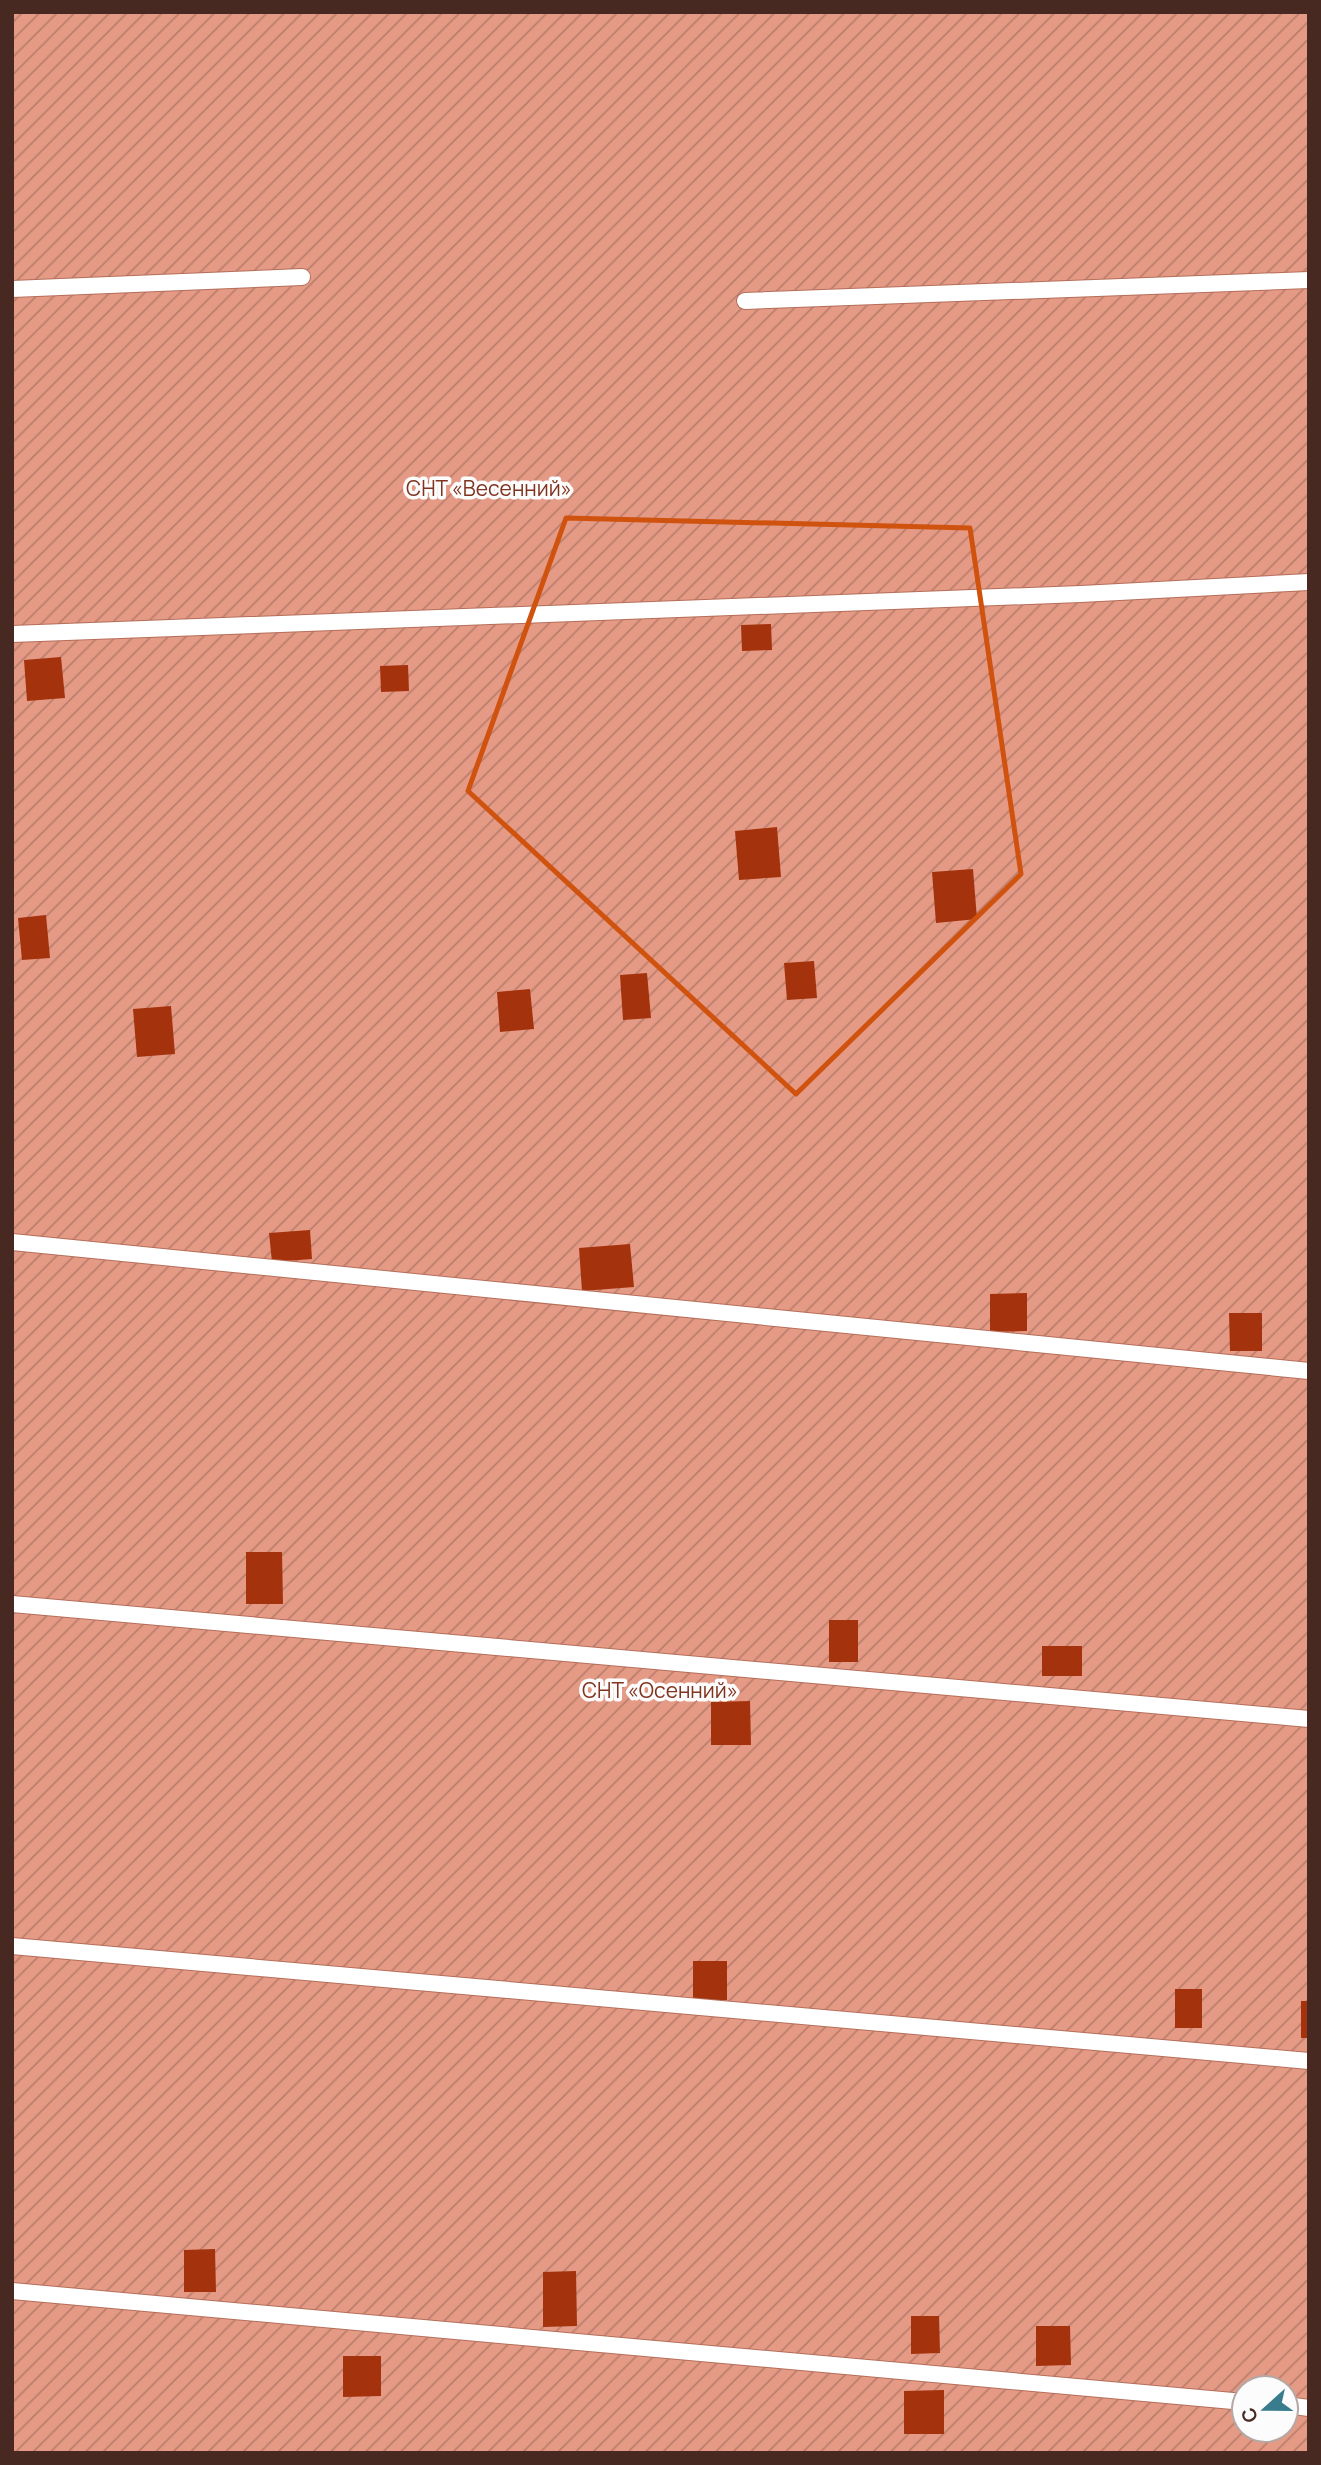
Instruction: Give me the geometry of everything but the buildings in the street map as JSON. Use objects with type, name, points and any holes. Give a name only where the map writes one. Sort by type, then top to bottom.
[{"type":"lane","points":[[12,289],[302,277]]},
{"type":"lane","points":[[745,301],[1309,280]]},
{"type":"lane","points":[[12,634],[1081,594],[1309,582]]},
{"type":"lane","points":[[12,1242],[1309,1371]]},
{"type":"lane","points":[[12,1604],[1309,1719]]},
{"type":"lane","points":[[12,1946],[1309,2061]]},
{"type":"lane","points":[[12,2291],[1230,2401]]},
{"type":"highlighted area","points":[[566,518],[970,528],[1021,874],[796,1094],[468,791]]},
{"type":"green space","name":"СНТ «Осенний»","points":[[12,12],[1309,12],[1309,2453],[12,2453]]},
{"type":"park label","name":"СНТ «Весенний»","points":[[489,489]]}]
